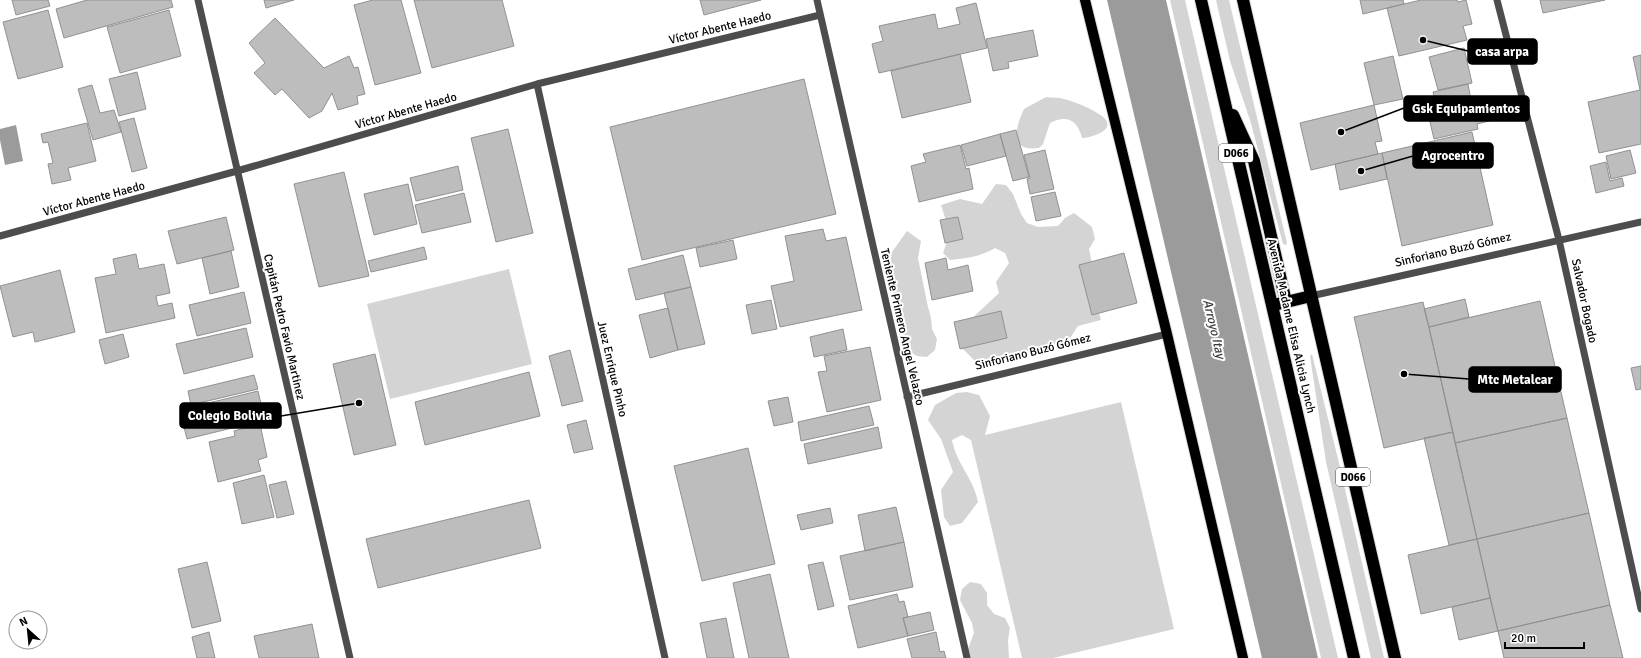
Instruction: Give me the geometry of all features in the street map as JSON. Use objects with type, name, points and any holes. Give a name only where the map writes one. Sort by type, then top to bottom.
[{"type":"highway","name":"Avenida Madame Elisa Alicia Lynch","points":[[1201,0],[1354,658]]},
{"type":"highway","name":"D066","points":[[1243,0],[1395,658]]},
{"type":"highway","points":[[1222,90],[1254,161],[1286,302]]},
{"type":"highway","name":"Sinforiano Buzó Gómez","points":[[1271,305],[1311,296]]},
{"type":"main road","points":[[1085,0],[1167,334],[1243,658]]},
{"type":"street","name":"Capitán Pedro Favio Martinez","points":[[198,0],[350,658]]},
{"type":"street","name":"Teniente Primero Angel Velazco","points":[[817,0],[967,658]]},
{"type":"street","name":"Salvador Bogado","points":[[1497,0],[1559,240],[1641,609]]},
{"type":"street","name":"Víctor Abente Haedo","points":[[0,236],[237,171],[537,84],[820,15]]},
{"type":"street","name":"Juez Enrique Pinho","points":[[537,84],[665,658]]},
{"type":"street","name":"Sinforiano Buzó Gómez","points":[[1311,296],[1641,222]]},
{"type":"street","name":"Sinforiano Buzó Gómez","points":[[907,397],[1167,334]]},
{"type":"shaded area","points":[[1170,0],[1185,0],[1338,658],[1321,658]]},
{"type":"shaded area","points":[[1216,0],[1229,0],[1287,243],[1286,245],[1283,244],[1250,120],[1230,61]]},
{"type":"shaded area","points":[[1046,97],[1069,100],[1094,111],[1102,116],[1106,121],[1106,129],[1092,136],[1082,138],[1075,123],[1067,119],[1056,120],[1050,123],[1043,144],[1039,148],[1029,148],[1023,146],[1017,137],[1017,131],[1024,109]]},
{"type":"shaded area","points":[[996,184],[1006,185],[1013,194],[1021,214],[1027,223],[1038,227],[1058,226],[1065,218],[1074,213],[1092,227],[1095,239],[1089,249],[1098,311],[1101,320],[1078,326],[1068,341],[978,364],[962,348],[967,323],[999,293],[996,282],[1009,263],[1005,253],[995,248],[968,258],[950,260],[943,253],[950,233],[941,205],[960,199],[982,204]]},
{"type":"shaded area","points":[[907,231],[921,241],[918,258],[932,329],[937,339],[935,350],[927,357],[917,356],[907,350],[900,339],[889,270],[892,252]]},
{"type":"shaded area","points":[[509,269],[532,364],[390,399],[367,304]]},
{"type":"shaded area","points":[[1312,354],[1384,658],[1371,658],[1326,462],[1310,356]]},
{"type":"shaded area","points":[[967,392],[979,395],[990,416],[985,435],[1121,402],[1174,629],[1053,658],[1022,658],[971,440],[962,435],[952,440],[957,456],[973,486],[978,502],[962,523],[950,526],[944,517],[941,490],[953,472],[941,439],[928,420],[935,405],[956,393]]},
{"type":"shaded area","points":[[970,582],[981,584],[987,593],[987,605],[994,614],[1005,618],[1010,628],[1008,640],[1009,658],[967,658],[966,654],[974,633],[972,623],[960,600],[962,589]]},
{"type":"water","name":"Arroyo Itay","points":[[1107,0],[1166,0],[1318,658],[1262,658]]},
{"type":"water","points":[[16,125],[23,161],[5,165],[0,140],[0,129]]},
{"type":"building","points":[[12,0],[48,0],[50,6],[16,15]]},
{"type":"building","points":[[87,0],[171,0],[173,7],[64,38],[56,9]]},
{"type":"building","points":[[264,0],[294,0],[266,8]]},
{"type":"building","points":[[373,0],[401,0],[421,73],[375,85],[354,5]]},
{"type":"building","points":[[414,0],[502,0],[514,46],[432,68]]},
{"type":"building","points":[[700,0],[761,0],[704,15]]},
{"type":"building","points":[[1360,0],[1403,0],[1404,4],[1363,14]]},
{"type":"building","points":[[1421,0],[1457,0],[1458,2],[1466,0],[1472,24],[1463,26],[1467,40],[1399,56],[1387,8]]},
{"type":"building","points":[[1540,0],[1605,0],[1543,13]]},
{"type":"building","points":[[976,3],[987,48],[879,73],[872,44],[883,41],[879,26],[935,14],[938,29],[960,24],[956,8]]},
{"type":"building","points":[[48,10],[63,67],[18,79],[3,22]]},
{"type":"building","points":[[169,10],[181,56],[120,73],[107,27]]},
{"type":"building","points":[[275,18],[324,68],[349,56],[354,68],[358,67],[365,94],[357,96],[358,104],[338,110],[332,93],[322,111],[309,118],[282,89],[275,95],[254,73],[265,63],[249,43]]},
{"type":"building","points":[[1033,30],[1038,56],[1008,62],[1009,68],[993,71],[986,39]]},
{"type":"building","points":[[1464,48],[1472,83],[1438,90],[1429,57]]},
{"type":"building","points":[[960,54],[971,102],[902,118],[891,71]]},
{"type":"building","points":[[1641,55],[1641,144],[1599,153],[1588,102],[1640,90],[1633,57]]},
{"type":"building","points":[[1393,56],[1403,99],[1374,105],[1364,63]]},
{"type":"building","points":[[137,72],[146,109],[119,116],[109,79]]},
{"type":"building","points":[[804,79],[836,214],[642,260],[610,127]]},
{"type":"building","points":[[1468,84],[1471,100],[1492,96],[1497,119],[1477,124],[1478,129],[1434,139],[1429,118],[1439,116],[1433,92]]},
{"type":"building","points":[[92,85],[100,113],[114,110],[121,132],[93,140],[78,89]]},
{"type":"building","points":[[1374,105],[1382,141],[1375,142],[1378,154],[1311,170],[1300,123]]},
{"type":"building","points":[[134,118],[147,168],[132,172],[119,122]]},
{"type":"building","points":[[87,123],[96,161],[68,168],[71,180],[52,184],[48,164],[53,163],[48,142],[43,143],[41,134]]},
{"type":"building","points":[[508,129],[533,233],[496,242],[471,138]]},
{"type":"building","points":[[1016,130],[1029,177],[1013,181],[1000,134]]},
{"type":"building","points":[[1472,132],[1493,225],[1402,246],[1382,153]]},
{"type":"building","points":[[1000,134],[1006,156],[967,166],[961,145]]},
{"type":"building","points":[[960,145],[966,169],[969,168],[973,189],[919,202],[911,166],[926,162],[923,154]]},
{"type":"building","points":[[1045,150],[1054,189],[1030,194],[1027,179],[1030,178],[1024,155]]},
{"type":"building","points":[[1630,150],[1636,173],[1611,179],[1606,156]]},
{"type":"building","points":[[1382,153],[1387,179],[1340,190],[1335,164]]},
{"type":"building","points":[[1606,162],[1610,181],[1622,178],[1624,186],[1596,193],[1590,166]]},
{"type":"building","points":[[458,166],[463,190],[416,201],[410,178]]},
{"type":"building","points":[[344,172],[369,276],[319,287],[294,184]]},
{"type":"building","points":[[408,184],[417,224],[374,235],[364,194]]},
{"type":"building","points":[[1055,192],[1061,216],[1036,221],[1031,197]]},
{"type":"building","points":[[464,193],[471,222],[422,233],[415,205]]},
{"type":"building","points":[[226,217],[234,250],[177,264],[168,231]]},
{"type":"building","points":[[958,217],[963,239],[945,243],[940,220]]},
{"type":"building","points":[[823,229],[826,241],[846,237],[862,310],[780,327],[771,286],[794,281],[785,236]]},
{"type":"building","points":[[733,240],[737,259],[700,267],[696,248]]},
{"type":"building","points":[[424,247],[427,259],[371,272],[368,261]]},
{"type":"building","points":[[231,251],[239,287],[210,294],[202,258]]},
{"type":"building","points":[[1124,253],[1137,303],[1092,315],[1079,265]]},
{"type":"building","points":[[136,254],[139,269],[164,264],[170,293],[156,296],[158,306],[172,303],[175,318],[106,333],[95,278],[116,274],[113,259]]},
{"type":"building","points":[[683,255],[691,287],[636,300],[628,269]]},
{"type":"building","points":[[946,258],[948,270],[968,265],[973,291],[932,300],[925,263]]},
{"type":"building","points":[[60,270],[75,332],[35,342],[33,332],[13,337],[0,286]]},
{"type":"building","points":[[691,287],[705,344],[678,350],[664,293]]},
{"type":"building","points":[[244,292],[251,323],[197,336],[189,305]]},
{"type":"building","points":[[1465,299],[1469,317],[1429,327],[1424,309]]},
{"type":"building","points":[[771,300],[777,329],[752,334],[746,305]]},
{"type":"building","points":[[1540,301],[1567,418],[1455,443],[1429,327]]},
{"type":"building","points":[[1423,302],[1453,432],[1384,448],[1354,317]]},
{"type":"building","points":[[668,308],[678,350],[650,358],[639,315]]},
{"type":"building","points":[[1001,311],[1007,338],[960,349],[954,322]]},
{"type":"building","points":[[246,328],[253,357],[184,374],[176,344]]},
{"type":"building","points":[[843,329],[847,350],[814,357],[810,337]]},
{"type":"building","points":[[123,334],[129,357],[105,364],[99,340]]},
{"type":"building","points":[[870,347],[881,400],[827,412],[818,372],[827,371],[824,356]]},
{"type":"building","points":[[570,350],[583,401],[562,406],[549,356]]},
{"type":"building","points":[[375,354],[396,445],[354,455],[333,364]]},
{"type":"building","points":[[1641,366],[1641,389],[1636,390],[1631,368]]},
{"type":"building","points":[[529,372],[540,416],[425,445],[415,402]]},
{"type":"building","points":[[254,375],[258,389],[191,405],[188,391]]},
{"type":"building","points":[[258,391],[261,404],[195,420],[192,407]]},
{"type":"building","points":[[788,397],[793,422],[774,426],[768,401]]},
{"type":"building","points":[[261,404],[265,420],[187,439],[183,423]]},
{"type":"building","points":[[869,406],[874,425],[801,441],[798,422]]},
{"type":"building","points":[[1567,418],[1589,513],[1477,539],[1455,443]]},
{"type":"building","points":[[586,420],[593,449],[574,453],[567,425]]},
{"type":"building","points":[[260,424],[267,457],[258,460],[261,471],[218,482],[209,442],[235,436],[234,431]]},
{"type":"building","points":[[878,427],[882,448],[808,464],[804,444]]},
{"type":"building","points":[[1453,432],[1477,539],[1449,545],[1424,438]]},
{"type":"building","points":[[748,448],[775,564],[702,581],[674,466]]},
{"type":"building","points":[[264,475],[274,517],[242,524],[233,483]]},
{"type":"building","points":[[286,481],[294,514],[277,518],[269,485]]},
{"type":"building","points":[[529,500],[541,548],[378,588],[366,539]]},
{"type":"building","points":[[896,507],[904,542],[865,551],[858,515]]},
{"type":"building","points":[[830,508],[833,523],[801,530],[797,515]]},
{"type":"building","points":[[1589,513],[1610,605],[1498,631],[1477,539]]},
{"type":"building","points":[[1477,539],[1490,598],[1421,614],[1408,555]]},
{"type":"building","points":[[904,542],[913,587],[850,600],[840,556]]},
{"type":"building","points":[[207,562],[221,621],[192,628],[178,569]]},
{"type":"building","points":[[823,562],[834,606],[818,610],[808,565]]},
{"type":"building","points":[[770,574],[789,658],[749,658],[733,583]]},
{"type":"building","points":[[897,594],[899,602],[904,601],[908,617],[903,618],[908,636],[858,648],[848,606]]},
{"type":"building","points":[[1490,598],[1498,631],[1459,640],[1452,607]]},
{"type":"building","points":[[1610,605],[1623,658],[1504,658],[1498,631]]},
{"type":"building","points":[[930,612],[934,630],[908,636],[903,618]]},
{"type":"building","points":[[726,618],[734,658],[707,658],[700,623]]},
{"type":"building","points":[[312,624],[319,658],[259,658],[254,636]]},
{"type":"building","points":[[209,632],[215,658],[197,658],[192,637]]},
{"type":"building","points":[[936,632],[940,652],[944,651],[946,658],[912,658],[907,639]]},
{"type":"place","name":"casa arpa","points":[[1423,40]]},
{"type":"place","name":"Gsk Equipamientos","points":[[1341,132]]},
{"type":"place","name":"Agrocentro","points":[[1361,171]]},
{"type":"place","name":"Mtc Metalcar","points":[[1404,374]]},
{"type":"place","name":"Colegio Bolivia","points":[[359,403]]}]
